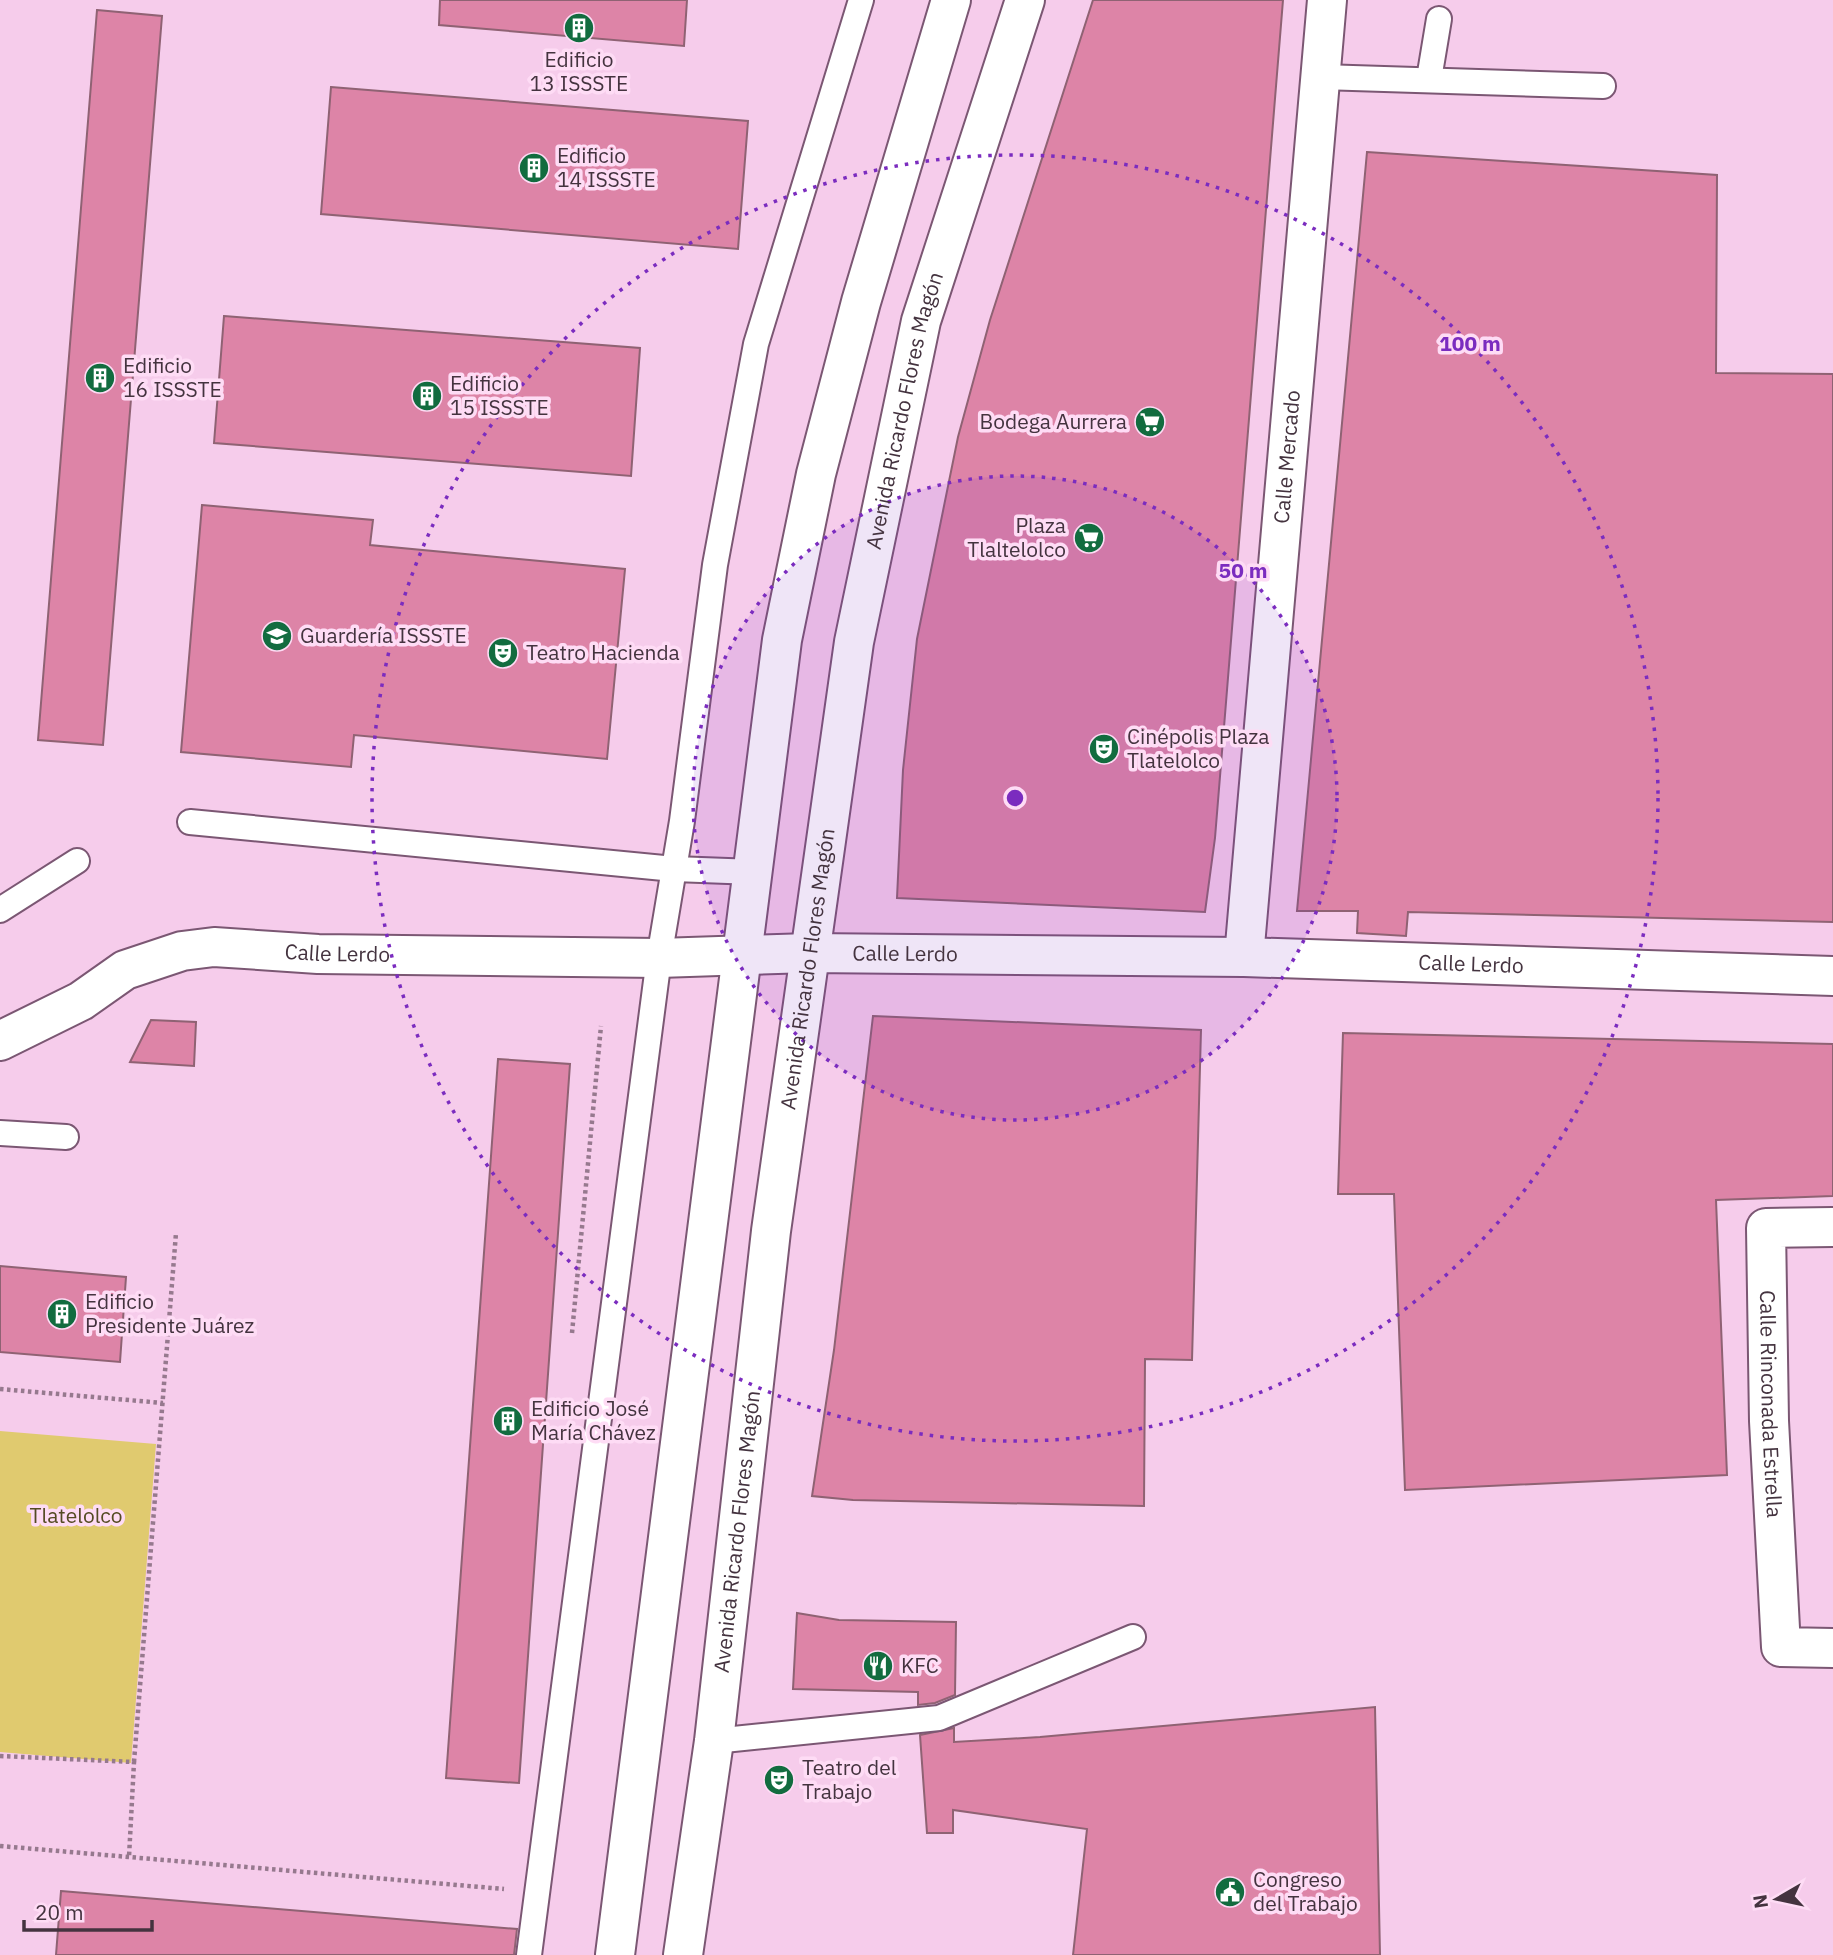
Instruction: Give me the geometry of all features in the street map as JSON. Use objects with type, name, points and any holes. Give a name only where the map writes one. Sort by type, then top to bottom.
[{"type":"main road","points":[[615,1955],[745,954],[782,640],[816,474],[861,302],[951,0]]},
{"type":"main road","name":"Avenida Ricardo Flores Magón","points":[[683,1955],[714,1741],[771,1231],[854,642],[920,321],[1025,0]]},
{"type":"main road","name":"Calle Mercado","points":[[1244,957],[1327,0]]},
{"type":"main road","name":"Calle Lerdo","points":[[0,1041],[80,1001],[125,970],[182,951],[214,947],[318,954],[659,958],[809,953],[1244,957],[1833,976]]},
{"type":"main road","name":"Calle Rinconada Estrella","points":[[1833,1227],[1766,1228],[1769,1421],[1781,1647],[1833,1648]]},
{"type":"lane","points":[[529,1955],[659,958],[674,869],[715,565],[755,344],[861,0]]},
{"type":"lane","points":[[1429,79],[1438,19]]},
{"type":"lane","points":[[1321,77],[1603,86]]},
{"type":"lane","points":[[190,822],[674,869],[755,872]]},
{"type":"lane","points":[[0,910],[77,861]]},
{"type":"lane","points":[[0,1133],[66,1136]]},
{"type":"lane","points":[[714,1741],[939,1717],[1133,1637]]},
{"type":"path","points":[[129,1857],[134,1762],[176,1233]]},
{"type":"path","points":[[0,1390],[163,1403]]},
{"type":"path","points":[[0,1756],[134,1762]]},
{"type":"path","points":[[0,1846],[536,1892]]},
{"type":"green space","name":"Tlatelolco","points":[[0,1431],[156,1444],[131,1763],[0,1752]]},
{"type":"building","name":"Edificio 13 ISSSTE","points":[[440,0],[687,0],[684,46],[439,25]]},
{"type":"building","name":"Plaza Tlaltelolco","points":[[1093,0],[1283,0],[1215,838],[1205,912],[897,898],[903,770],[917,639],[958,437],[990,320]]},
{"type":"building","name":"Edificio 16 ISSSTE","points":[[97,10],[162,16],[103,745],[38,740]]},
{"type":"building","name":"Edificio 14 ISSSTE","points":[[331,87],[748,121],[738,249],[321,214]]},
{"type":"building","points":[[1367,152],[1717,175],[1716,373],[1833,374],[1833,922],[1408,912],[1406,936],[1357,933],[1358,911],[1297,911]]},
{"type":"building","name":"Edificio 15 ISSSTE","points":[[224,316],[640,348],[631,476],[214,443]]},
{"type":"building","points":[[202,505],[373,520],[370,545],[625,569],[607,759],[354,735],[351,767],[181,752]]},
{"type":"building","points":[[873,1016],[1201,1030],[1192,1360],[1145,1359],[1144,1506],[853,1500],[812,1496],[834,1350]]},
{"type":"building","points":[[151,1020],[196,1022],[194,1066],[130,1062]]},
{"type":"building","points":[[1343,1033],[1833,1044],[1833,1196],[1716,1200],[1727,1475],[1405,1490],[1394,1194],[1338,1194]]},
{"type":"building","name":"Edificio José María Chávez","points":[[498,1059],[570,1064],[519,1783],[446,1778]]},
{"type":"building","name":"Edificio Presidente Juárez","points":[[0,1266],[126,1277],[120,1362],[0,1352]]},
{"type":"building","points":[[797,1613],[839,1620],[956,1622],[955,1695],[935,1703],[918,1705],[918,1692],[793,1689]]},
{"type":"building","name":"Congreso del Trabajo","points":[[1375,1707],[1380,1955],[1073,1955],[1087,1829],[953,1810],[953,1833],[927,1833],[920,1735],[954,1728],[954,1742],[1040,1737]]},
{"type":"building","points":[[61,1891],[517,1929],[514,1955],[56,1955]]},
{"type":"place","name":"Edificio 13 ISSSTE","points":[[579,28]]},
{"type":"place","name":"Edificio 14 ISSSTE","points":[[534,168]]},
{"type":"place","name":"Edificio 16 ISSSTE","points":[[100,378]]},
{"type":"place","name":"Edificio 15 ISSSTE","points":[[427,396]]},
{"type":"place","name":"Bodega Aurrera","points":[[1150,422]]},
{"type":"place","name":"Plaza Tlaltelolco","points":[[1089,538]]},
{"type":"place","name":"Guardería ISSSTE","points":[[277,636]]},
{"type":"place","name":"Teatro Hacienda","points":[[503,653]]},
{"type":"place","name":"Cinépolis Plaza Tlatelolco","points":[[1104,749]]},
{"type":"place","name":"Edificio Presidente Juárez","points":[[62,1314]]},
{"type":"place","name":"Edificio José María Chávez","points":[[508,1421]]},
{"type":"place","name":"KFC","points":[[878,1666]]},
{"type":"place","name":"Teatro del Trabajo","points":[[779,1780]]},
{"type":"place","name":"Congreso del Trabajo","points":[[1230,1892]]}]
